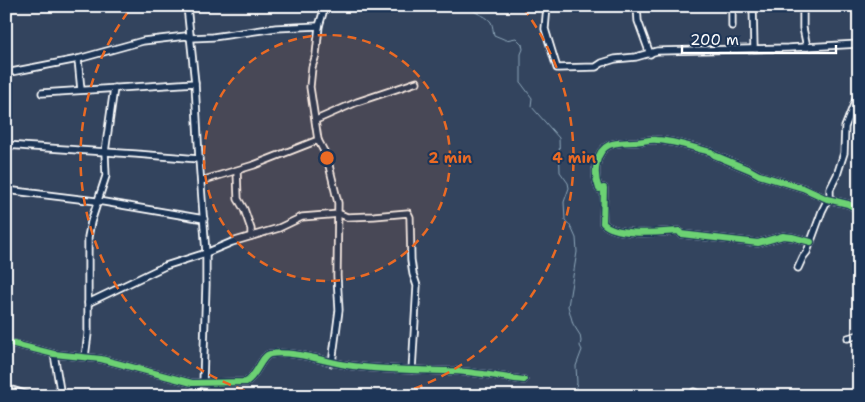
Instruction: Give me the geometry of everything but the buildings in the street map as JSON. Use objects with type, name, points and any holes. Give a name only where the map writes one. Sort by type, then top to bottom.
[{"type":"street","points":[[187,6],[195,83],[198,159],[206,253],[201,383],[194,396]]},
{"type":"street","points":[[325,6],[316,55],[310,75],[311,99],[318,140],[327,158],[334,183],[338,215],[337,276],[339,310],[332,363]]},
{"type":"street","points":[[547,6],[545,28],[557,68],[596,67],[615,59],[650,54],[657,50],[859,44]]},
{"type":"street","points":[[637,6],[638,21],[650,54]]},
{"type":"street","points":[[732,6],[732,26]]},
{"type":"street","points":[[753,6],[754,48]]},
{"type":"street","points":[[803,6],[803,28],[807,47]]},
{"type":"street","points":[[6,73],[78,59],[143,41],[186,36],[191,38],[276,28],[320,26]]},
{"type":"street","points":[[78,59],[81,90]]},
{"type":"street","points":[[316,120],[357,102],[417,82]]},
{"type":"street","points":[[42,93],[195,83]]},
{"type":"street","points":[[85,356],[88,334],[88,237],[106,176],[105,152],[114,88]]},
{"type":"street","points":[[798,268],[811,242],[844,153],[845,127],[859,92]]},
{"type":"street","points":[[201,180],[237,171],[318,140]]},
{"type":"street","points":[[811,242],[783,236],[758,243],[680,234],[680,231],[615,231],[607,228],[603,223],[604,188],[599,188],[595,174],[598,156],[607,145],[663,140],[711,152],[759,175],[803,188],[827,199],[848,204],[859,210]]},
{"type":"street","points":[[6,145],[198,159]]},
{"type":"street","points":[[237,171],[238,199],[244,209],[251,229],[251,236]]},
{"type":"street","points":[[6,190],[204,219]]},
{"type":"street","points":[[88,303],[166,266],[279,228],[302,217],[311,215],[374,216],[408,212],[410,217],[412,268],[417,286],[412,370]]},
{"type":"street","points":[[848,338],[859,335]]},
{"type":"street","points":[[6,342],[54,354],[101,359],[192,383],[246,382],[252,379],[265,356],[269,354],[293,355],[332,363],[412,370],[450,370],[524,380]]},
{"type":"street","points":[[54,354],[61,396]]},
{"type":"street","points":[[6,388],[31,396]]},
{"type":"street","points":[[694,392],[702,396]]},
{"type":"waterway","points":[[470,6],[474,11],[491,22],[494,35],[506,40],[516,38],[522,44],[521,83],[532,98],[531,106],[559,138],[560,172],[568,183],[569,188],[564,202],[565,220],[576,238],[577,252],[568,306],[573,324],[580,335],[582,350],[576,366],[577,383],[574,396]]},
{"type":"cycle path","points":[[811,242],[783,236],[758,243],[681,234],[679,231],[639,233],[609,227],[603,223],[604,188],[599,189],[596,178],[596,165],[599,155],[606,147],[616,143],[654,140],[678,143],[711,152],[759,175],[803,188],[827,199],[848,204],[859,210]]},
{"type":"cycle path","points":[[6,342],[54,354],[101,359],[192,383],[246,382],[267,356],[280,353],[365,367],[457,371],[524,380]]}]
